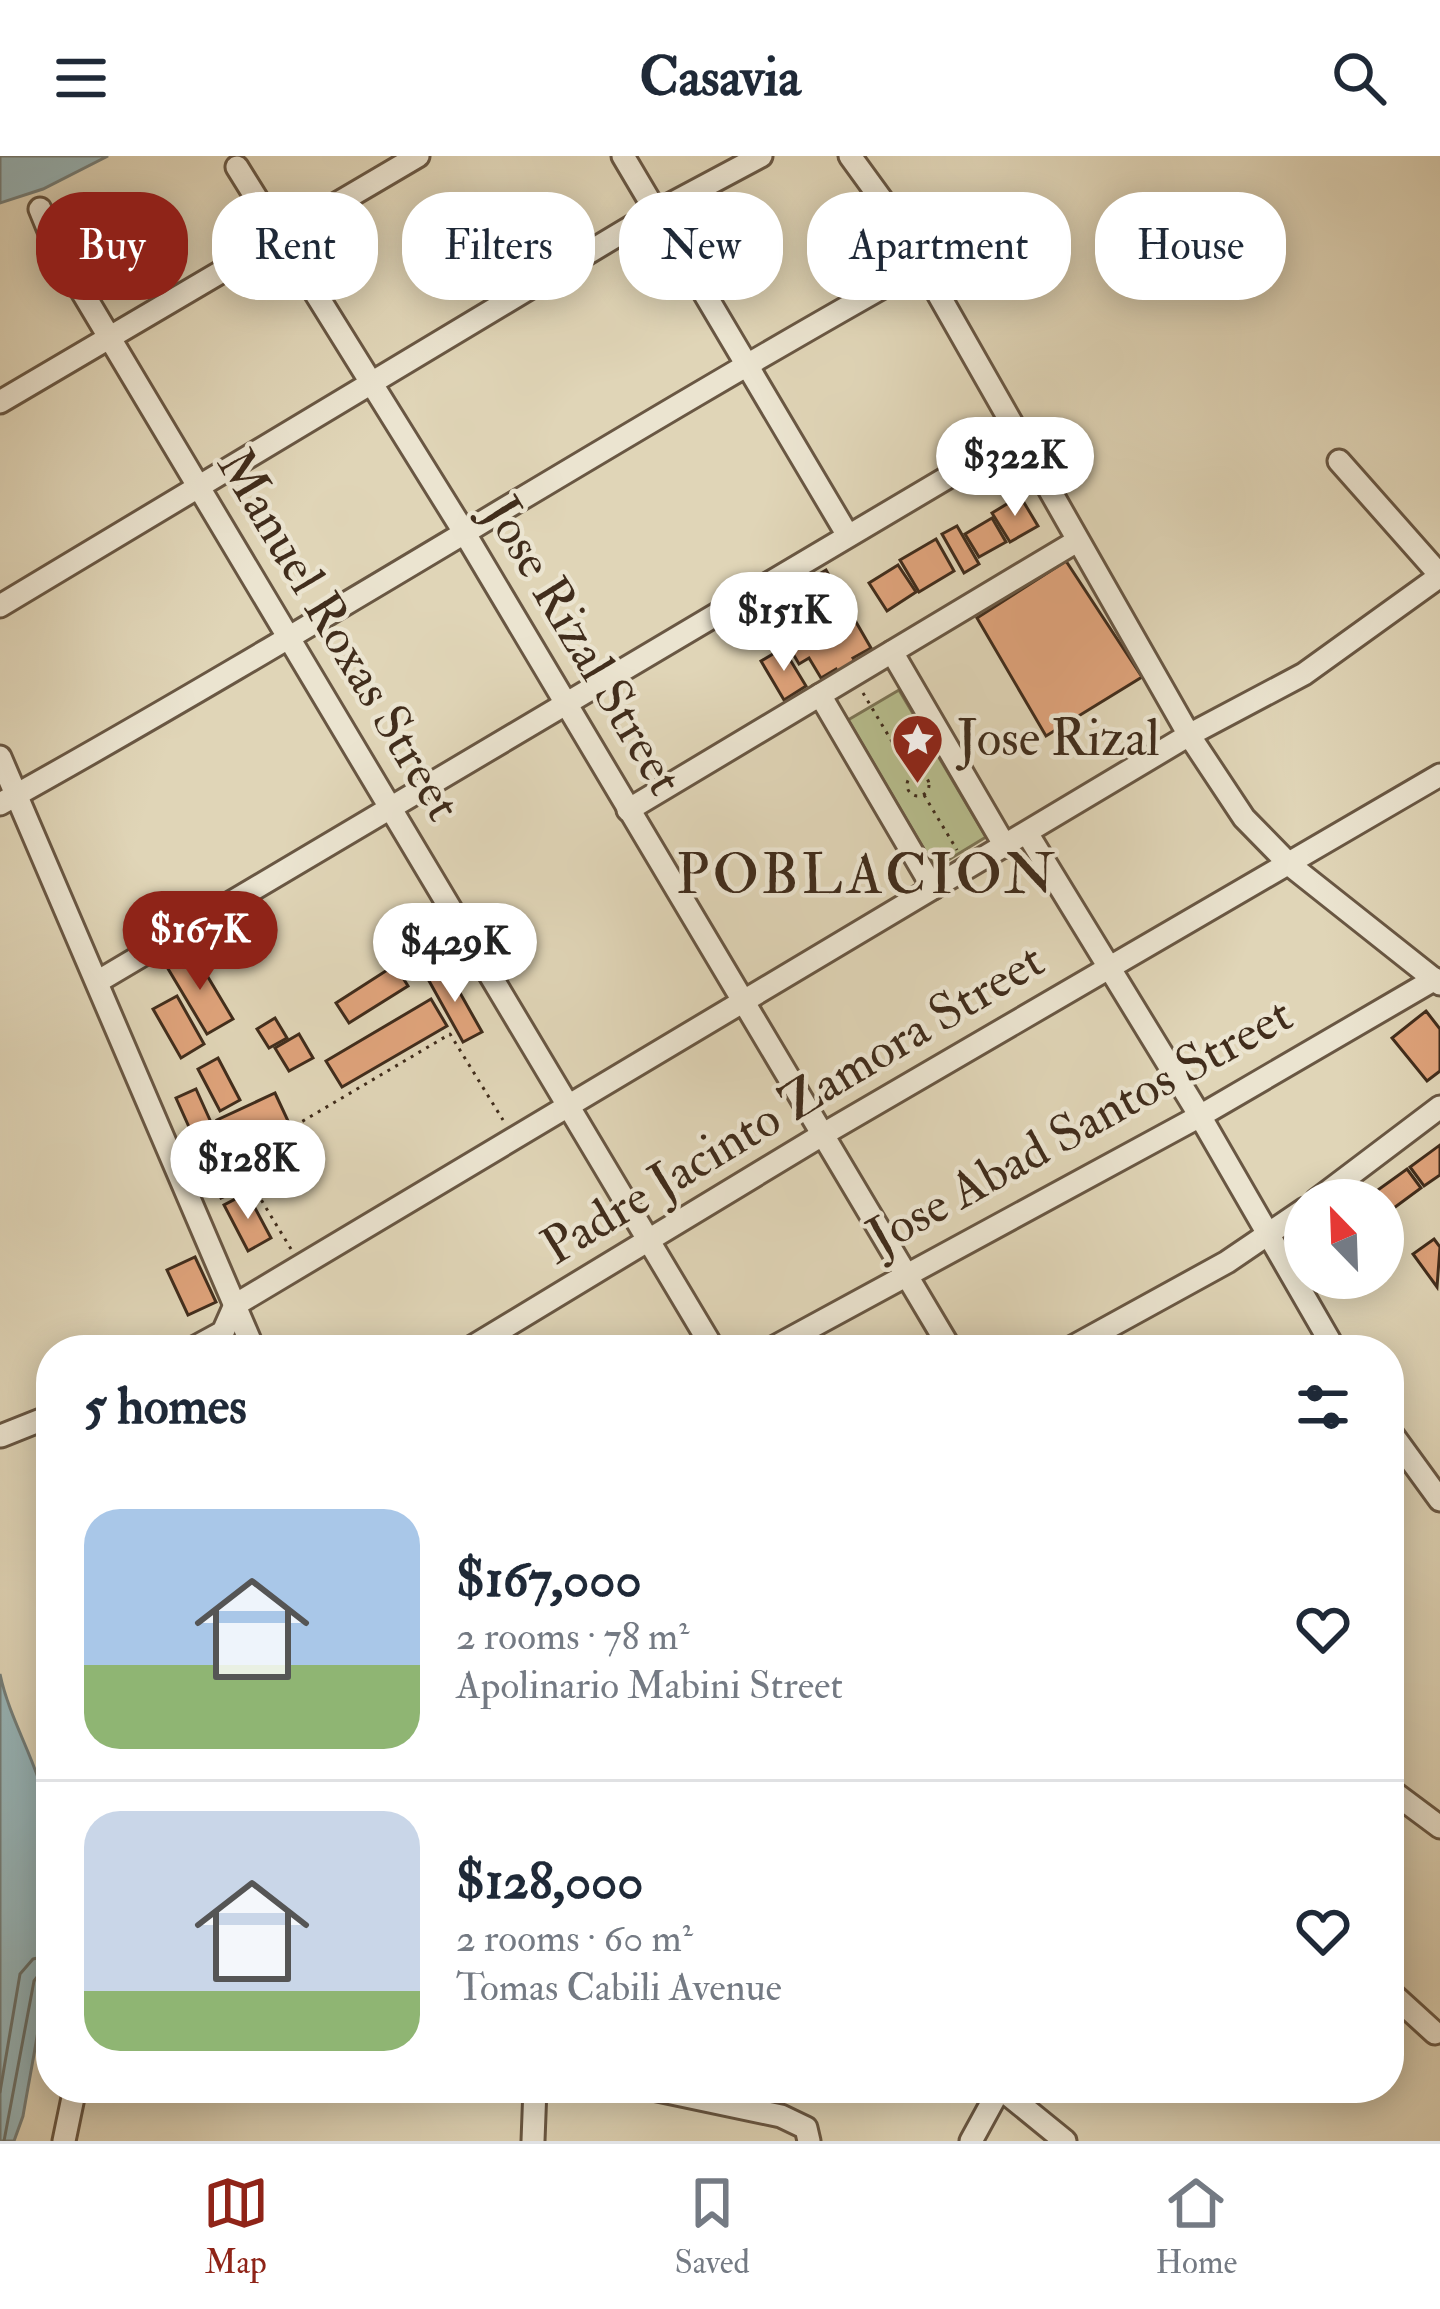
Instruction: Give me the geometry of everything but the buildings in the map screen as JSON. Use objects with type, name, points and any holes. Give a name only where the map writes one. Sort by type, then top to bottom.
[{"type":"street","points":[[357,192],[418,156]]},
{"type":"street","points":[[623,156],[644,192]]},
{"type":"street","points":[[693,192],[760,156]]},
{"type":"street","points":[[850,156],[874,192]]},
{"type":"street","name":"Jose Rizal Street","points":[[237,167],[253,192]]},
{"type":"street","points":[[0,606],[619,234]]},
{"type":"street","points":[[0,401],[212,277]]},
{"type":"street","name":"Manuel Roxas Street","points":[[87,300],[705,1335]]},
{"type":"street","name":"Jose Rizal Street","points":[[320,300],[464,532],[942,1335]]},
{"type":"street","points":[[709,300],[847,534]]},
{"type":"street","points":[[9,800],[861,300]]},
{"type":"street","points":[[941,300],[1189,735],[1244,818],[1290,865],[1437,981]]},
{"type":"street","points":[[97,982],[1018,435]]},
{"type":"street","points":[[218,1335],[235,1305],[1189,735],[1304,674],[1440,575],[1339,461]]},
{"type":"street","points":[[628,810],[1077,541]]},
{"type":"street","points":[[892,652],[1005,847]]},
{"type":"street","points":[[820,695],[933,888]]},
{"type":"street","points":[[0,757],[9,800],[97,982],[248,1335]]},
{"type":"street","name":"Padre Jacinto Zamora Street","points":[[492,1335],[822,1135],[1290,865],[1376,809],[1440,776]]},
{"type":"street","points":[[1027,833],[1200,1116],[1326,1335]]},
{"type":"street","name":"Jose Abad Santos Street","points":[[796,1335],[1200,1116],[1437,981]]},
{"type":"street","points":[[1345,1179],[1440,1108]]},
{"type":"street","points":[[1094,1335],[1284,1225]]},
{"type":"street","points":[[1,1436],[36,1422]]},
{"type":"street","points":[[1404,1451],[1440,1500]]},
{"type":"street","points":[[1404,1800],[1440,1827]]},
{"type":"street","points":[[1404,2005],[1435,2033]]},
{"type":"street","points":[[64,2141],[72,2103]]},
{"type":"street","points":[[533,2141],[534,2103]]},
{"type":"street","points":[[719,2103],[781,2116],[806,2128],[809,2141]]},
{"type":"street","points":[[971,2141],[992,2103]]},
{"type":"street","points":[[1018,2103],[1065,2141]]},
{"type":"path","points":[[853,676],[912,775],[928,779],[924,795]]},
{"type":"path","points":[[912,775],[908,791],[924,795],[968,868]]},
{"type":"path","points":[[302,1266],[237,1160],[450,1034],[514,1138]]},
{"type":"green space","points":[[899,690],[986,837],[935,868],[848,720]]},
{"type":"water","points":[[0,156],[108,156],[43,189],[0,203]]},
{"type":"water","points":[[0,1674],[36,1773],[36,2043],[14,2141],[0,2141]]},
{"type":"place","name":"Jose Rizal","points":[[918,785]]},
{"type":"district","name":"POBLACION","points":[[867,875]]}]
